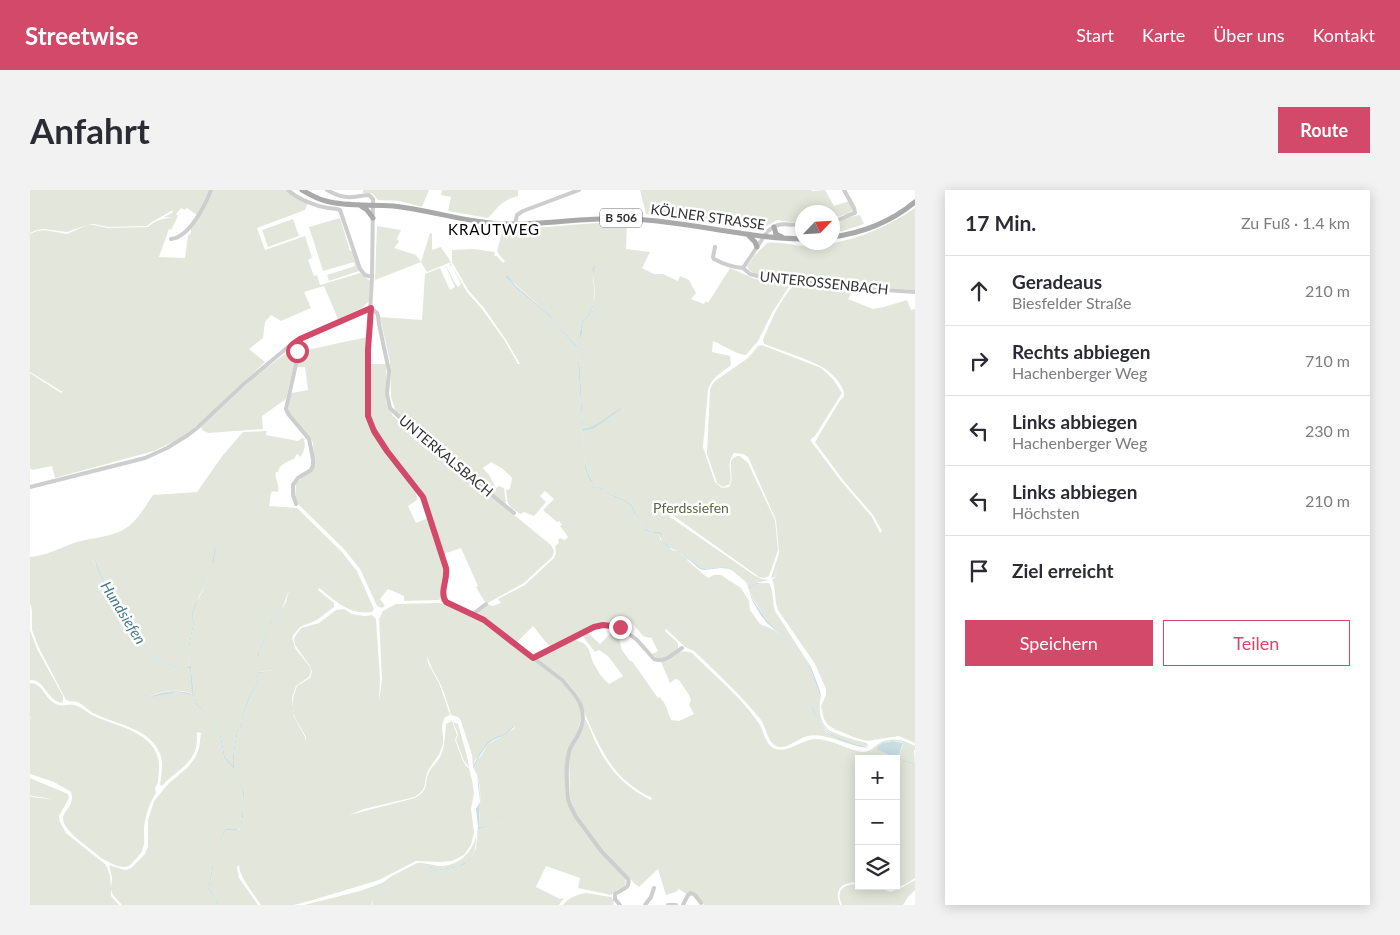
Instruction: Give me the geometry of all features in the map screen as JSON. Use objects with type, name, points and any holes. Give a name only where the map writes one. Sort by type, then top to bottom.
[{"type":"main road","name":"KÖLNER STRASSE","points":[[302,190],[326,202],[404,207],[484,222],[515,224],[633,219],[795,239]]},
{"type":"main road","points":[[840,235],[876,225],[915,202]]},
{"type":"main road","points":[[358,204],[367,210],[373,218]]},
{"type":"main road","points":[[774,227],[776,234],[782,238]]},
{"type":"main road","points":[[748,234],[756,242],[757,247]]},
{"type":"street","points":[[171,239],[180,236],[195,221],[211,190]]},
{"type":"street","points":[[288,190],[310,202],[340,210],[360,269],[365,275],[372,277]]},
{"type":"street","name":"KÖLNER STRASSE","points":[[327,190],[352,198],[360,195],[370,195],[373,199],[373,205]]},
{"type":"street","points":[[515,224],[517,215],[523,211],[579,190]]},
{"type":"street","points":[[840,219],[855,213],[844,190]]},
{"type":"street","points":[[373,205],[368,416],[374,431],[387,451],[423,497],[446,568],[447,578],[442,595],[444,600],[449,605],[473,614],[490,624],[562,680],[582,706],[582,723],[568,753],[568,799],[576,817],[602,852],[628,879],[629,884],[627,887],[615,894],[615,899],[620,905]]},
{"type":"street","points":[[774,227],[780,224],[795,226]]},
{"type":"street","name":"UNTEROSSENBACH","points":[[774,227],[764,236],[743,268],[750,274],[841,287],[915,292]]},
{"type":"street","points":[[715,247],[714,259],[724,265],[743,268]]},
{"type":"street","points":[[30,487],[145,458],[167,448],[197,428],[264,366],[293,344],[371,308]]},
{"type":"street","name":"UNTERKALSBACH","points":[[371,308],[378,316],[389,371],[387,394],[390,408],[416,433],[514,513]]},
{"type":"street","points":[[293,344],[298,355],[286,409],[309,440],[312,449],[313,466],[309,472],[294,483],[292,494],[296,504]]},
{"type":"street","points":[[473,614],[486,604]]},
{"type":"street","points":[[533,658],[590,628],[603,625],[615,626],[624,630],[657,660],[667,659],[682,648]]},
{"type":"street","points":[[645,905],[651,897],[654,888]]},
{"type":"street","points":[[683,905],[691,893],[701,903]]},
{"type":"street","points":[[668,905],[676,905]]},
{"type":"green space","points":[[30,190],[209,190],[197,215],[187,208],[185,210],[181,208],[176,214],[178,216],[171,230],[169,229],[159,257],[185,258],[191,226],[212,190],[285,190],[308,203],[305,210],[257,228],[265,250],[305,236],[312,258],[308,260],[314,276],[317,275],[320,285],[360,273],[370,281],[369,301],[362,308],[338,319],[324,286],[304,292],[311,308],[281,321],[271,315],[265,322],[263,338],[249,349],[265,362],[187,434],[154,451],[55,478],[52,466],[32,470],[30,468],[30,373],[61,393],[63,391],[30,372],[30,234],[44,230],[67,234],[87,225],[67,232],[44,229],[37,230],[30,233]],"holes":[[[173,210],[172,213],[164,217],[173,218],[159,220],[148,227],[108,228],[87,225],[94,224],[108,227],[147,226]]]},
{"type":"green space","points":[[363,190],[429,190],[422,207],[399,201],[378,200],[372,193],[363,193]]},
{"type":"green space","points":[[442,190],[518,190],[518,196],[504,202],[488,218],[448,211],[451,197],[441,195]]},
{"type":"green space","points":[[640,190],[825,190],[833,205],[795,205],[795,223],[777,220],[760,230],[725,221],[667,214],[646,214]]},
{"type":"green space","points":[[849,201],[853,210],[840,216],[840,205],[837,205]]},
{"type":"green space","points":[[915,208],[915,290],[808,282],[755,274],[747,266],[767,243],[795,245],[795,250],[840,250],[840,242],[863,235],[903,216]]},
{"type":"green space","points":[[860,215],[864,224],[840,231],[840,222],[844,218]]},
{"type":"green space","points":[[340,218],[350,251],[353,250],[359,271],[329,281],[327,275],[355,266],[354,262],[323,271],[309,227]]},
{"type":"green space","points":[[293,219],[299,236],[268,247],[262,230]]},
{"type":"green space","name":"Pferdssiefen","points":[[627,223],[626,249],[650,252],[642,268],[654,274],[663,274],[678,281],[680,276],[689,280],[696,293],[691,299],[704,304],[706,301],[708,303],[730,268],[755,279],[789,282],[790,285],[772,313],[758,341],[746,355],[735,352],[713,341],[712,352],[730,356],[731,365],[720,373],[709,386],[703,447],[715,482],[722,488],[729,487],[731,484],[732,459],[740,456],[748,463],[775,520],[778,550],[769,576],[759,577],[671,514],[670,517],[754,575],[762,579],[770,580],[756,583],[749,589],[745,580],[734,571],[724,568],[701,568],[680,551],[665,543],[661,539],[660,532],[647,530],[642,527],[646,531],[659,533],[660,539],[672,550],[678,551],[688,559],[690,563],[708,578],[714,575],[721,575],[741,588],[749,601],[750,610],[760,624],[774,630],[783,637],[810,668],[820,695],[811,706],[826,732],[849,744],[828,737],[813,735],[804,737],[784,747],[776,746],[769,738],[761,720],[737,693],[694,651],[685,647],[666,629],[665,631],[678,643],[678,648],[668,656],[659,658],[652,654],[658,651],[651,637],[643,636],[628,618],[620,626],[602,623],[592,626],[550,647],[533,626],[516,643],[488,621],[475,614],[475,612],[488,604],[492,606],[501,603],[498,599],[525,585],[554,558],[556,553],[555,546],[559,543],[558,540],[560,538],[565,540],[568,537],[560,526],[562,525],[559,521],[557,522],[543,510],[554,499],[545,491],[540,496],[546,502],[534,516],[524,512],[521,514],[508,503],[506,490],[510,489],[512,478],[503,469],[491,462],[483,468],[496,488],[499,486],[504,488],[506,502],[504,503],[396,412],[391,397],[390,362],[380,317],[422,320],[425,274],[440,268],[450,290],[455,287],[446,267],[444,267],[446,266],[458,287],[461,284],[452,266],[449,265],[451,264],[467,292],[482,309],[505,341],[518,364],[520,364],[484,308],[468,290],[452,262],[452,250],[473,249],[495,252],[494,256],[497,256],[503,263],[505,261],[497,251],[503,228]],"holes":[[[506,276],[552,317],[553,321],[577,346],[578,340],[577,351],[577,348],[553,322],[551,318],[514,286]],[[594,297],[591,311],[583,322],[582,334],[578,340],[582,321],[591,310]],[[578,356],[583,430],[593,428],[599,424],[593,429],[583,431],[585,458],[590,477],[594,483],[593,487],[602,488],[606,492],[625,500],[632,505],[635,513],[641,519],[642,527],[640,519],[634,514],[631,506],[624,501],[606,493],[602,489],[592,487],[593,483],[585,468]]]},
{"type":"green space","points":[[377,226],[401,230],[397,239],[399,242],[394,248],[416,255],[421,262],[375,280]]},
{"type":"green space","points":[[430,233],[432,234],[432,250],[441,247],[451,262],[427,272],[421,262]]},
{"type":"green space","points":[[798,283],[854,289],[848,299],[873,309],[907,300],[911,310],[915,309],[915,743],[899,736],[867,741],[828,725],[824,719],[821,706],[826,695],[826,689],[815,664],[778,610],[772,579],[775,578],[779,561],[775,577],[771,578],[779,553],[776,520],[748,457],[743,454],[734,453],[730,462],[730,484],[723,487],[717,483],[707,454],[710,390],[712,385],[748,358],[758,346],[762,345],[821,368],[833,379],[842,393],[815,436],[810,440],[841,481],[872,517],[880,533],[882,531],[873,515],[843,480],[815,442],[844,396],[842,387],[832,374],[820,366],[764,344],[763,340],[778,308],[787,293]]},
{"type":"green space","points":[[367,337],[367,417],[369,426],[381,446],[416,490],[417,500],[408,506],[416,523],[428,518],[445,571],[441,598],[439,600],[404,601],[404,596],[388,589],[380,599],[385,606],[382,608],[377,606],[360,569],[344,549],[298,504],[295,498],[296,484],[314,465],[313,443],[291,416],[288,405],[291,393],[308,390],[305,367],[296,367],[300,355],[298,352]]},
{"type":"green space","points":[[290,350],[294,351],[296,355],[286,399],[262,416],[263,429],[208,433],[202,430],[201,427],[257,375]]},
{"type":"green space","points":[[370,364],[386,364],[386,402],[393,416],[551,545],[554,551],[552,557],[524,583],[486,604],[476,587],[478,586],[461,548],[444,554],[424,496],[402,468],[372,422],[370,412]]},
{"type":"green space","points":[[267,431],[266,435],[298,441],[303,437],[305,445],[301,457],[297,454],[294,459],[284,464],[276,472],[278,492],[273,491],[271,493],[269,506],[297,508],[341,551],[357,571],[374,609],[372,612],[364,612],[350,609],[338,603],[319,588],[318,590],[334,603],[334,607],[317,620],[300,627],[292,637],[295,648],[310,667],[311,672],[309,677],[296,686],[292,698],[293,708],[293,698],[297,686],[310,678],[312,672],[310,666],[295,645],[294,638],[301,628],[319,623],[336,610],[344,609],[352,614],[372,615],[376,619],[380,679],[379,702],[382,679],[379,619],[383,611],[396,604],[440,603],[486,624],[557,678],[569,690],[580,707],[581,716],[578,731],[567,753],[567,799],[572,813],[601,853],[625,879],[626,883],[624,887],[611,895],[578,888],[580,878],[546,866],[536,887],[560,899],[564,898],[559,905],[372,905],[374,898],[391,884],[396,876],[418,866],[431,868],[436,871],[457,869],[467,863],[475,852],[478,829],[496,824],[479,827],[480,790],[474,768],[476,761],[487,745],[514,729],[515,723],[513,728],[486,744],[475,760],[473,767],[472,755],[461,721],[458,717],[451,715],[443,689],[430,665],[427,654],[428,663],[439,683],[450,715],[445,717],[442,729],[442,748],[426,775],[423,790],[415,797],[364,809],[349,815],[415,798],[420,795],[425,789],[429,772],[442,751],[446,724],[452,721],[457,735],[455,740],[463,761],[469,768],[474,793],[471,809],[474,832],[471,845],[464,855],[452,861],[416,861],[379,880],[294,905],[261,905],[244,880],[239,865],[237,867],[239,878],[258,905],[122,905],[111,890],[111,896],[119,905],[30,905],[30,796],[52,800],[30,795],[30,778],[68,794],[69,798],[59,816],[60,822],[66,833],[106,865],[110,875],[111,888],[112,878],[109,865],[125,870],[131,868],[145,854],[148,846],[148,820],[154,801],[169,783],[187,768],[195,758],[199,748],[201,733],[197,732],[196,748],[190,760],[162,786],[160,785],[162,761],[155,745],[149,738],[131,728],[93,713],[77,702],[66,700],[39,648],[32,630],[30,557],[123,530],[136,519],[153,495],[197,492],[223,455],[243,432]],"holes":[[[92,559],[98,566],[110,596],[115,599],[128,615],[147,651],[174,666],[185,668],[174,667],[147,652],[127,616],[109,596]],[[208,577],[207,585],[193,613],[199,596],[206,585]],[[289,590],[286,602],[282,609],[273,619],[259,652],[259,672],[272,670],[260,673],[256,678],[258,684],[251,694],[242,726],[238,730],[234,754],[235,770],[224,758],[219,731],[209,715],[195,704],[193,695],[177,692],[150,696],[171,691],[193,694],[190,668],[185,668],[190,667],[188,658],[191,667],[196,703],[210,715],[220,731],[225,757],[233,767],[233,754],[237,730],[241,725],[242,717],[250,693],[257,684],[255,678],[259,673],[258,652],[272,619],[282,608]],[[193,613],[194,624],[188,658],[189,643],[193,624]],[[294,713],[306,737],[305,741],[305,737],[294,717]],[[236,772],[244,792],[243,817],[241,827],[238,830],[226,830],[219,847],[220,839],[225,829],[237,829],[240,827],[243,793]],[[212,857],[213,869],[209,889],[211,894],[208,889]]]},
{"type":"green space","points":[[769,583],[772,589],[775,611],[811,667],[804,663],[784,637],[768,622],[753,599],[749,589],[756,584]]},
{"type":"green space","points":[[30,630],[37,649],[63,696],[62,703],[53,698],[40,683],[30,680]]},
{"type":"green space","points":[[587,632],[600,644],[612,632],[619,638],[622,650],[658,698],[660,697],[665,704],[671,720],[679,721],[694,714],[689,705],[691,700],[689,695],[679,680],[675,679],[670,683],[661,662],[682,651],[692,653],[743,703],[760,725],[769,745],[776,749],[786,749],[811,739],[828,741],[852,750],[864,752],[887,740],[902,741],[915,746],[915,765],[902,761],[915,766],[915,878],[900,886],[899,755],[903,745],[902,742],[889,741],[877,747],[877,750],[888,755],[855,755],[855,882],[848,883],[839,890],[838,899],[840,905],[704,905],[689,892],[686,894],[679,889],[666,895],[658,869],[639,887],[636,885],[603,851],[574,812],[570,798],[569,754],[584,718],[612,769],[634,790],[651,800],[652,798],[627,782],[617,772],[596,739],[578,696],[566,682],[538,660],[538,657],[572,639],[586,645],[597,670],[609,684],[623,676],[608,656],[599,650],[595,652],[582,634]]},
{"type":"green space","points":[[30,683],[42,689],[54,703],[77,706],[94,716],[126,728],[146,740],[154,748],[158,758],[159,770],[158,782],[155,788],[156,793],[146,815],[143,849],[129,866],[122,867],[106,861],[75,837],[67,828],[63,819],[70,806],[71,792],[54,782],[30,774],[30,719],[32,716],[30,718]]},
{"type":"green space","points":[[821,695],[820,714],[825,726],[830,731],[867,743],[868,746],[859,746],[846,741],[829,732],[824,727],[812,705]]},
{"type":"green space","points":[[453,722],[458,724],[469,767],[464,761],[456,740],[458,734]]},
{"type":"green space","points":[[476,837],[474,853],[465,863],[457,868],[436,870],[432,867],[418,866],[396,876],[390,884],[373,898],[371,905],[304,905],[360,891],[382,883],[417,863],[445,866],[457,862],[471,849]]},
{"type":"green space","points":[[915,880],[915,890],[903,905],[842,905],[840,900],[840,891],[849,885],[855,884],[855,890],[885,890],[891,892]]},
{"type":"green space","points":[[586,893],[611,897],[614,901],[613,905],[563,905],[571,898]]},
{"type":"shaded area","points":[[596,265],[594,271],[594,282],[592,268]]},
{"type":"shaded area","points":[[507,275],[515,285],[552,317],[553,321],[577,346],[578,340],[577,351],[577,348],[553,322],[551,318],[514,286],[506,277]]},
{"type":"shaded area","points":[[594,297],[594,301],[592,309],[589,316],[583,322],[582,334],[578,340],[582,321],[591,310]]},
{"type":"shaded area","points":[[578,356],[583,429],[589,428],[624,407],[593,429],[583,431],[586,465],[594,483],[593,487],[602,488],[606,492],[632,505],[635,513],[641,519],[642,527],[640,519],[634,514],[631,506],[606,493],[602,489],[593,488],[592,487],[593,483],[589,479],[585,468]]},
{"type":"shaded area","points":[[642,527],[654,532],[660,532],[661,538],[659,533],[646,531]]},
{"type":"shaded area","points":[[661,540],[680,551],[701,568],[724,567],[729,569],[704,570],[700,569],[680,552],[666,545]]},
{"type":"shaded area","points":[[93,558],[110,596],[115,599],[128,616],[147,651],[174,666],[185,668],[174,667],[147,652],[127,616],[109,596]]},
{"type":"shaded area","points":[[209,576],[207,585],[193,613],[194,624],[188,658],[193,624],[192,613]]},
{"type":"shaded area","points":[[747,583],[749,588],[756,583],[767,583],[756,584],[749,589],[753,600],[768,622],[784,637],[804,663],[783,637],[767,623],[760,614],[752,600]]},
{"type":"shaded area","points":[[289,590],[282,609],[273,619],[259,652],[259,672],[272,671],[260,673],[256,678],[258,684],[251,694],[242,726],[238,730],[234,754],[235,770],[224,758],[219,731],[209,715],[195,704],[193,695],[177,692],[150,697],[171,691],[192,694],[190,668],[185,668],[190,666],[188,658],[191,667],[196,703],[210,715],[220,731],[225,757],[233,766],[233,754],[237,730],[241,725],[250,693],[257,684],[255,678],[259,673],[258,652],[272,619],[282,608]]},
{"type":"shaded area","points":[[804,663],[811,667],[819,688],[821,695],[812,705],[826,730],[840,738],[869,747],[859,747],[846,742],[828,733],[823,727],[811,706],[820,695],[810,668]]},
{"type":"shaded area","points":[[516,722],[508,733],[488,744],[474,768],[476,773],[473,767],[487,743],[510,730]]},
{"type":"shaded area","points":[[892,741],[903,743],[899,755],[889,755],[877,750],[877,747],[882,743]]},
{"type":"shaded area","points":[[236,772],[244,792],[241,827],[237,830],[226,830],[219,847],[220,839],[225,829],[237,829],[240,827],[243,793]]},
{"type":"shaded area","points":[[477,776],[480,790],[480,801]]},
{"type":"shaded area","points":[[480,802],[479,827],[496,824],[478,829],[476,842],[478,826],[476,809]]},
{"type":"shaded area","points":[[476,849],[471,860],[457,869],[436,871],[431,868],[418,866],[432,867],[436,870],[453,867],[457,868],[467,862]]},
{"type":"shaded area","points":[[212,857],[213,869],[209,889],[216,896],[217,905],[216,897],[211,894],[208,889]]},
{"type":"shaded area","points":[[396,876],[391,884],[374,898],[371,905],[373,898],[390,884]]},
{"type":"waterway","points":[[213,562],[215,549]]},
{"type":"district","name":"KRAUTWEG","points":[[494,230]]},
{"type":"route","points":[[297,351],[293,344],[300,339],[371,308],[368,350],[368,416],[374,431],[387,451],[423,497],[446,568],[447,578],[442,595],[449,605],[484,620],[533,658],[594,627],[603,625],[620,627]]},
{"type":"water label","name":"Hundsiefen","points":[[123,613]]}]
